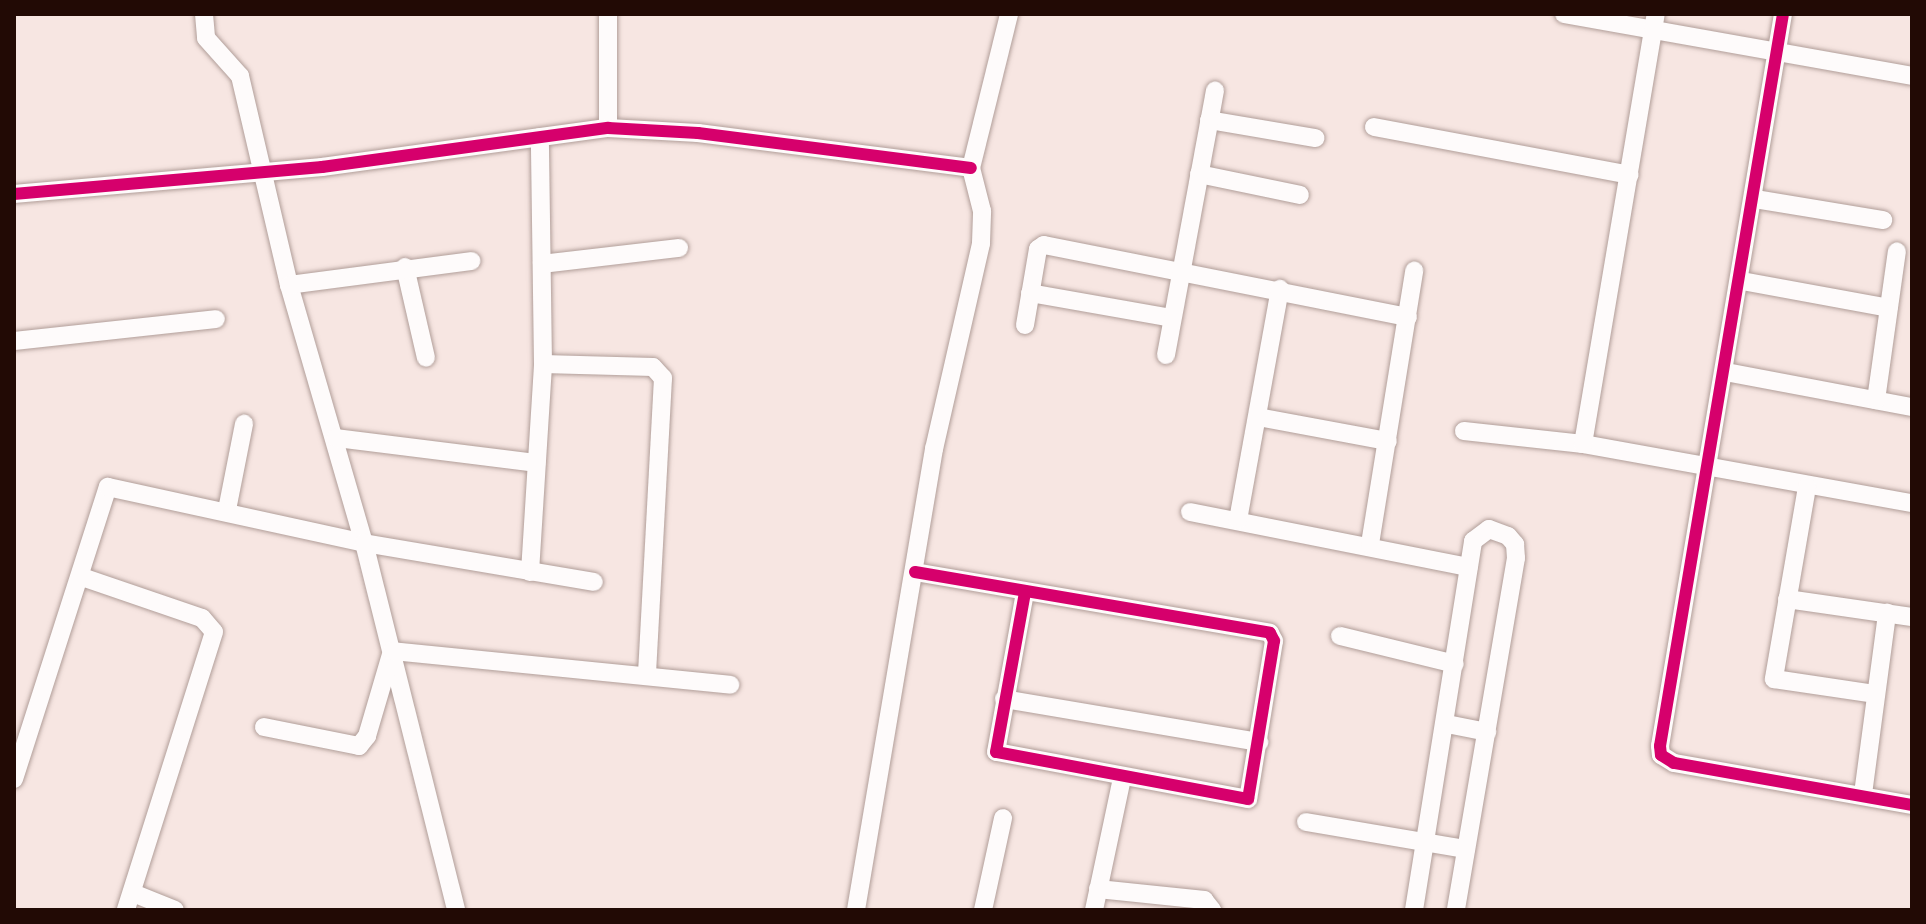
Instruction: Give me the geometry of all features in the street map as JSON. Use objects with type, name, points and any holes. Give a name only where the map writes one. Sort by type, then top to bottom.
[{"type":"street","points":[[204,14],[206,38],[240,76],[289,285],[336,438],[456,910]]},
{"type":"street","points":[[608,14],[608,128]]},
{"type":"street","points":[[856,910],[934,449],[981,243],[982,211],[971,168],[1009,14]]},
{"type":"street","points":[[1567,14],[1654,23],[1777,54],[1912,76]]},
{"type":"street","points":[[1783,14],[1742,281],[1707,469],[1661,755],[1674,763],[1912,805]]},
{"type":"street","points":[[1583,444],[1654,23]]},
{"type":"street","points":[[1166,355],[1215,91]]},
{"type":"street","points":[[1209,120],[1315,138]]},
{"type":"street","points":[[1374,127],[1630,175]]},
{"type":"street","points":[[14,194],[263,173],[608,128],[698,133],[971,168]]},
{"type":"street","points":[[530,572],[543,364],[540,137]]},
{"type":"street","points":[[1199,174],[1300,195]]},
{"type":"street","points":[[1755,199],[1883,220]]},
{"type":"street","points":[[1025,325],[1038,249],[1044,245],[1280,289],[1408,317]]},
{"type":"street","points":[[542,264],[679,248]]},
{"type":"street","points":[[1876,400],[1897,251]]},
{"type":"street","points":[[289,285],[405,267],[471,261]]},
{"type":"street","points":[[405,267],[426,358]]},
{"type":"street","points":[[1370,544],[1414,271]]},
{"type":"street","points":[[1742,281],[1889,308]]},
{"type":"street","points":[[1238,520],[1280,289]]},
{"type":"street","points":[[1030,293],[1172,318]]},
{"type":"street","points":[[14,341],[216,319]]},
{"type":"street","points":[[543,364],[653,367],[663,378],[647,675]]},
{"type":"street","points":[[1726,372],[1912,407]]},
{"type":"street","points":[[1258,417],[1388,441]]},
{"type":"street","points":[[227,510],[244,424]]},
{"type":"street","points":[[1464,431],[1583,444],[1807,487],[1912,503]]},
{"type":"street","points":[[336,438],[536,463]]},
{"type":"street","points":[[14,779],[22,732],[82,577],[108,487],[227,510],[364,543],[594,582]]},
{"type":"street","points":[[1807,487],[1774,679],[1876,694]]},
{"type":"street","points":[[1190,512],[1370,544],[1469,567]]},
{"type":"street","points":[[1414,910],[1476,535],[1500,531],[1515,544],[1456,910]]},
{"type":"street","points":[[915,572],[1270,633],[1274,641],[1252,789],[1242,801],[999,755],[993,744],[1025,592]]},
{"type":"street","points":[[82,577],[202,618],[214,632],[129,902],[175,910]]},
{"type":"street","points":[[1787,599],[1912,617]]},
{"type":"street","points":[[1863,794],[1887,613]]},
{"type":"street","points":[[1340,636],[1455,664]]},
{"type":"street","points":[[392,651],[730,685]]},
{"type":"street","points":[[264,727],[359,746],[367,736],[392,651]]},
{"type":"street","points":[[1004,699],[1259,742]]},
{"type":"street","points":[[1447,724],[1487,732]]},
{"type":"street","points":[[1094,910],[1122,778]]},
{"type":"street","points":[[983,910],[1003,818]]},
{"type":"street","points":[[1306,822],[1466,849]]},
{"type":"street","points":[[1098,889],[1204,900],[1212,910]]},
{"type":"cycle path","points":[[1783,14],[1660,746],[1661,755],[1674,763],[1912,805]]},
{"type":"cycle path","points":[[14,194],[322,167],[608,128],[698,133],[971,168]]},
{"type":"cycle path","points":[[915,572],[1270,633],[1274,641],[1248,799],[996,752],[1025,592]]}]
